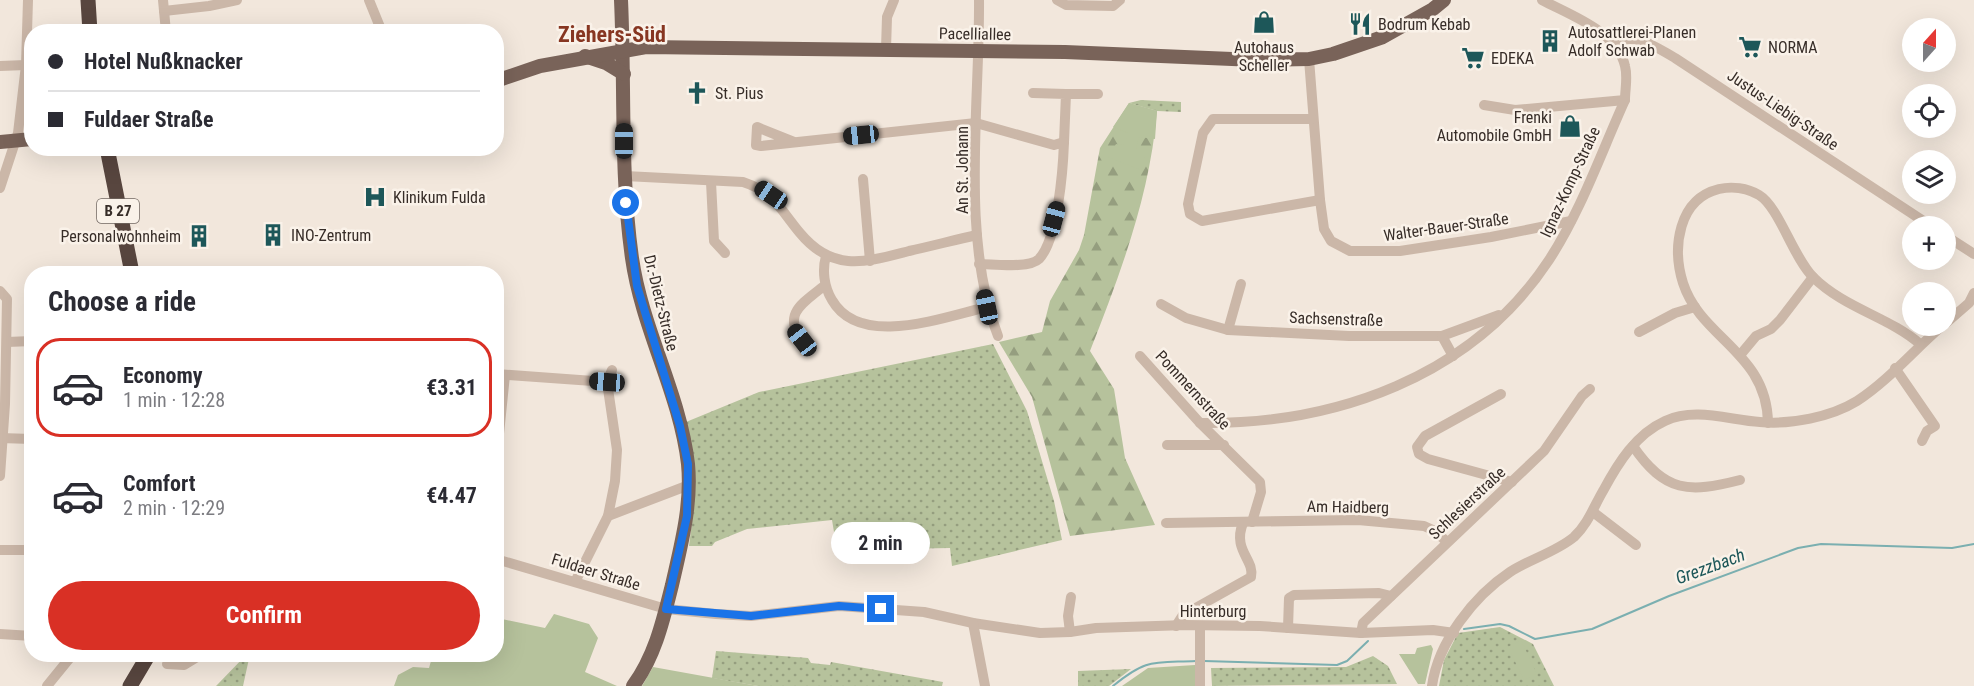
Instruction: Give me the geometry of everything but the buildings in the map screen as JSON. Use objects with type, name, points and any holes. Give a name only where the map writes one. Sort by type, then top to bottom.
[{"type":"highway","points":[[88,0],[90,24]]},
{"type":"highway","name":"B 27","points":[[109,156],[131,266]]},
{"type":"highway","points":[[130,686],[144,662]]},
{"type":"highway","points":[[139,686],[159,662]]},
{"type":"main road","name":"Dr.-Dietz-Straße","points":[[621,0],[625,176],[633,268],[649,330],[680,426],[689,486],[687,516],[666,609],[655,646],[633,686]]},
{"type":"main road","name":"Pacelliallee","points":[[504,78],[540,66],[585,56],[652,47],[978,50],[1256,60],[1309,59],[1333,54],[1383,37],[1433,9],[1444,0]]},
{"type":"main road","points":[[585,56],[606,63],[624,74]]},
{"type":"main road","points":[[0,142],[24,140]]},
{"type":"street","points":[[27,24],[28,0]]},
{"type":"street","points":[[165,24],[163,6],[209,6],[237,0]]},
{"type":"street","points":[[369,0],[379,24]]},
{"type":"street","points":[[886,49],[887,17],[894,0]]},
{"type":"street","name":"An St. Johann","points":[[979,0],[976,123],[977,235],[987,307],[998,336]]},
{"type":"street","points":[[1057,0],[1066,5],[1113,6],[1120,0]]},
{"type":"street","name":"Ignaz-Komp-Straße","points":[[1200,423],[1225,423],[1321,411],[1364,401],[1401,386],[1453,356],[1502,314],[1548,261],[1571,221],[1625,100],[1626,67],[1612,44],[1601,33],[1542,0]]},
{"type":"street","name":"Justus-Liebig-Straße","points":[[1612,44],[1626,37],[1636,38],[1675,58],[1916,216]]},
{"type":"street","name":"Walter-Bauer-Straße","points":[[1309,59],[1320,200],[1324,229],[1331,241],[1350,251],[1400,251],[1491,237],[1571,221]]},
{"type":"street","points":[[0,66],[24,64]]},
{"type":"street","points":[[0,188],[17,141],[24,81]]},
{"type":"street","points":[[1033,93],[1098,94]]},
{"type":"street","points":[[980,264],[1031,263],[1039,258],[1050,234],[1058,204],[1066,94]]},
{"type":"street","points":[[1484,105],[1515,110],[1625,100]]},
{"type":"street","points":[[1312,119],[1213,119],[1203,133],[1188,204],[1190,214],[1202,221],[1320,200]]},
{"type":"street","points":[[794,142],[976,123],[1054,145],[1064,142]]},
{"type":"street","points":[[625,176],[743,182],[759,187],[771,195],[807,241],[826,256],[854,262],[870,261],[977,235]]},
{"type":"street","points":[[863,179],[870,261]]},
{"type":"street","points":[[711,182],[714,241],[725,253]]},
{"type":"street","points":[[1768,423],[1763,393],[1755,374],[1741,354],[1695,307],[1683,283],[1678,252],[1679,232],[1693,204],[1708,192],[1741,188],[1758,194],[1768,202],[1792,248],[1813,277],[1849,304],[1907,332],[1920,344]]},
{"type":"street","points":[[1956,242],[1974,254]]},
{"type":"street","points":[[826,256],[825,285],[833,303],[853,322],[887,328],[987,307]]},
{"type":"street","points":[[1741,354],[1756,336],[1771,329],[1780,320],[1813,277]]},
{"type":"street","points":[[1228,330],[1241,284]]},
{"type":"street","points":[[802,340],[792,323],[794,315],[798,308],[825,285]]},
{"type":"street","points":[[0,291],[7,299],[8,342],[0,476]]},
{"type":"street","points":[[1956,314],[1969,303],[1974,293]]},
{"type":"street","name":"Sachsenstraße","points":[[1161,304],[1186,318],[1228,330],[1349,336],[1442,336],[1502,314]]},
{"type":"street","points":[[1639,332],[1675,313],[1695,307]]},
{"type":"street","points":[[1442,336],[1453,356]]},
{"type":"street","points":[[1432,686],[1437,663],[1454,633],[1488,590],[1510,572],[1574,536],[1593,512],[1602,492],[1633,446],[1647,431],[1667,420],[1685,415],[1708,415],[1768,423],[1800,419],[1842,408],[1857,401],[1930,336]]},
{"type":"street","points":[[8,342],[24,341]]},
{"type":"street","name":"Pommernstraße","points":[[1140,356],[1200,423],[1260,482],[1261,492],[1247,522]]},
{"type":"street","points":[[1895,368],[1935,426],[1928,431],[1922,441]]},
{"type":"street","points":[[576,580],[608,516],[615,481],[617,450],[607,382],[612,370]]},
{"type":"street","points":[[504,374],[607,382]]},
{"type":"street","name":"Schlesierstraße","points":[[1361,633],[1363,622],[1544,451],[1582,396],[1590,389]]},
{"type":"street","points":[[1501,394],[1425,436],[1417,447],[1419,454],[1428,459],[1512,482]]},
{"type":"street","points":[[1220,442],[1225,423]]},
{"type":"street","points":[[1,438],[24,439]]},
{"type":"street","name":"Pommernstraße","points":[[1167,445],[1220,442]]},
{"type":"street","points":[[1633,446],[1666,480],[1692,490],[1740,480]]},
{"type":"street","points":[[608,516],[689,486]]},
{"type":"street","points":[[1593,512],[1636,545]]},
{"type":"street","name":"Am Haidberg","points":[[1166,523],[1358,520],[1424,526],[1435,531],[1447,542]]},
{"type":"street","points":[[1176,626],[1183,615],[1251,577],[1251,568],[1241,551],[1239,532],[1247,522]]},
{"type":"street","points":[[0,550],[24,550]]},
{"type":"street","name":"Fuldaer Straße","points":[[504,561],[576,580],[666,609],[751,616],[839,606],[924,612],[973,623]]},
{"type":"street","points":[[1288,628],[1287,606],[1289,598],[1294,595],[1379,593],[1390,596]]},
{"type":"street","points":[[1070,632],[1068,616],[1071,597]]},
{"type":"street","points":[[973,623],[985,686]]},
{"type":"street","name":"Hinterburg","points":[[973,623],[1040,633],[1096,628],[1200,626],[1288,628],[1361,633],[1433,630],[1454,633]]},
{"type":"street","points":[[1200,626],[1200,686]]},
{"type":"street","points":[[0,634],[24,636]]},
{"type":"street","points":[[47,686],[66,662]]},
{"type":"street","points":[[172,662],[183,665],[188,662]]},
{"type":"green space","points":[[1141,100],[1181,102],[1181,112],[1157,111],[1129,103]]},
{"type":"green space","points":[[1129,103],[1157,111],[1153,142],[1133,233],[1090,351],[1114,389],[1125,458],[1155,525],[1070,536],[1032,397],[999,342],[1042,332],[1050,301],[1079,250],[1084,235],[1100,148]]},
{"type":"green space","points":[[1129,103],[1157,111],[1155,139],[1139,137],[1136,148],[1145,158],[1141,170],[1108,157],[1116,144],[1124,145],[1128,133],[1113,127]]},
{"type":"green space","points":[[993,344],[1027,411],[1054,501],[1062,540],[952,566],[950,548],[837,550],[832,520],[747,529],[715,542],[712,546],[689,546],[693,514],[686,422],[759,392]]},
{"type":"green space","points":[[554,614],[589,624],[598,638],[585,672],[617,686],[394,686],[398,675],[413,667],[429,668],[431,662],[504,662],[504,619],[545,628]]},
{"type":"green space","points":[[1500,627],[1533,644],[1554,686],[1439,686],[1444,660],[1458,633]]},
{"type":"green space","points":[[1521,640],[1537,674],[1524,680],[1508,647]]},
{"type":"green space","points":[[1431,645],[1433,649],[1425,684],[1418,684],[1399,654],[1415,654],[1417,648]]},
{"type":"green space","points":[[716,651],[808,658],[811,663],[830,665],[831,662],[943,682],[942,686],[758,686],[712,678]]},
{"type":"green space","points":[[1373,656],[1388,666],[1397,684],[1212,686],[1211,668],[1346,667]]},
{"type":"green space","points":[[239,662],[248,662],[243,686],[216,686]]},
{"type":"green space","points":[[1195,665],[1196,686],[1122,686],[1148,668]]},
{"type":"green space","points":[[653,667],[758,686],[642,686]]},
{"type":"green space","points":[[1131,669],[1109,686],[1078,686],[1078,671]]},
{"type":"waterway","name":"Grezzbach","points":[[1464,629],[1500,624],[1535,639],[1592,629],[1669,596],[1798,548],[1821,544],[1952,548],[1974,544]]},
{"type":"waterway","name":"Grezzbach","points":[[1204,661],[1337,665],[1347,661],[1368,641]]},
{"type":"waterway","name":"Grezzbach","points":[[1113,686],[1143,666],[1160,662],[1196,661]]},
{"type":"place","name":"Autohaus Scheller","points":[[1264,22]]},
{"type":"place","name":"Bodrum Kebab","points":[[1360,24]]},
{"type":"place","name":"Autosattlerei-Planen Adolf Schwab","points":[[1550,41]]},
{"type":"place","name":"NORMA","points":[[1750,47]]},
{"type":"place","name":"EDEKA","points":[[1473,58]]},
{"type":"place","name":"St. Pius","points":[[697,93]]},
{"type":"place","name":"Frenki Automobile GmbH","points":[[1570,126]]},
{"type":"place","name":"Klinikum Fulda","points":[[375,197]]},
{"type":"place","name":"INO-Zentrum","points":[[273,235]]},
{"type":"place","name":"Personalwohnheim","points":[[199,236]]},
{"type":"district","name":"Ziehers-Süd","points":[[612,34]]},
{"type":"route","points":[[626,203],[637,286],[680,426],[688,464],[687,516],[666,609],[751,616],[839,606],[881,609]]}]
